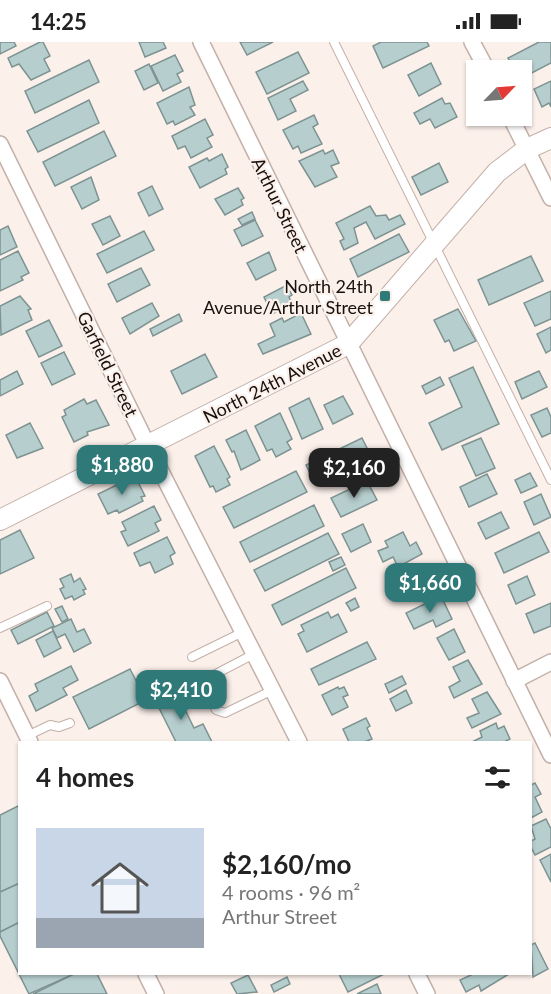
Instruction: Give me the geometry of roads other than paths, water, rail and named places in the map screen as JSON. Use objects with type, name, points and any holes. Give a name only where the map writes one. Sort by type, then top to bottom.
[{"type":"street","name":"Arthur Street","points":[[201,42],[551,755]]},
{"type":"street","points":[[472,42],[482,60]]},
{"type":"street","points":[[515,126],[551,198]]},
{"type":"street","name":"North 24th Avenue","points":[[0,520],[348,344],[497,172],[527,149],[551,138]]},
{"type":"street","name":"Garfield Street","points":[[0,144],[148,446],[298,741]]},
{"type":"street","points":[[514,681],[551,662]]},
{"type":"street","points":[[0,681],[29,739]]},
{"type":"street","points":[[146,975],[156,994]]},
{"type":"street","points":[[418,975],[427,994]]},
{"type":"lane","points":[[334,42],[551,480]]},
{"type":"lane","points":[[0,628],[47,606]]},
{"type":"lane","points":[[192,657],[243,632]]},
{"type":"lane","points":[[254,654],[208,678],[206,690],[216,710],[225,713],[273,690]]},
{"type":"lane","points":[[29,739],[50,725],[59,727],[70,723]]},
{"type":"place","name":"North 24th Avenue/Arthur Street","points":[[385,296]]}]
